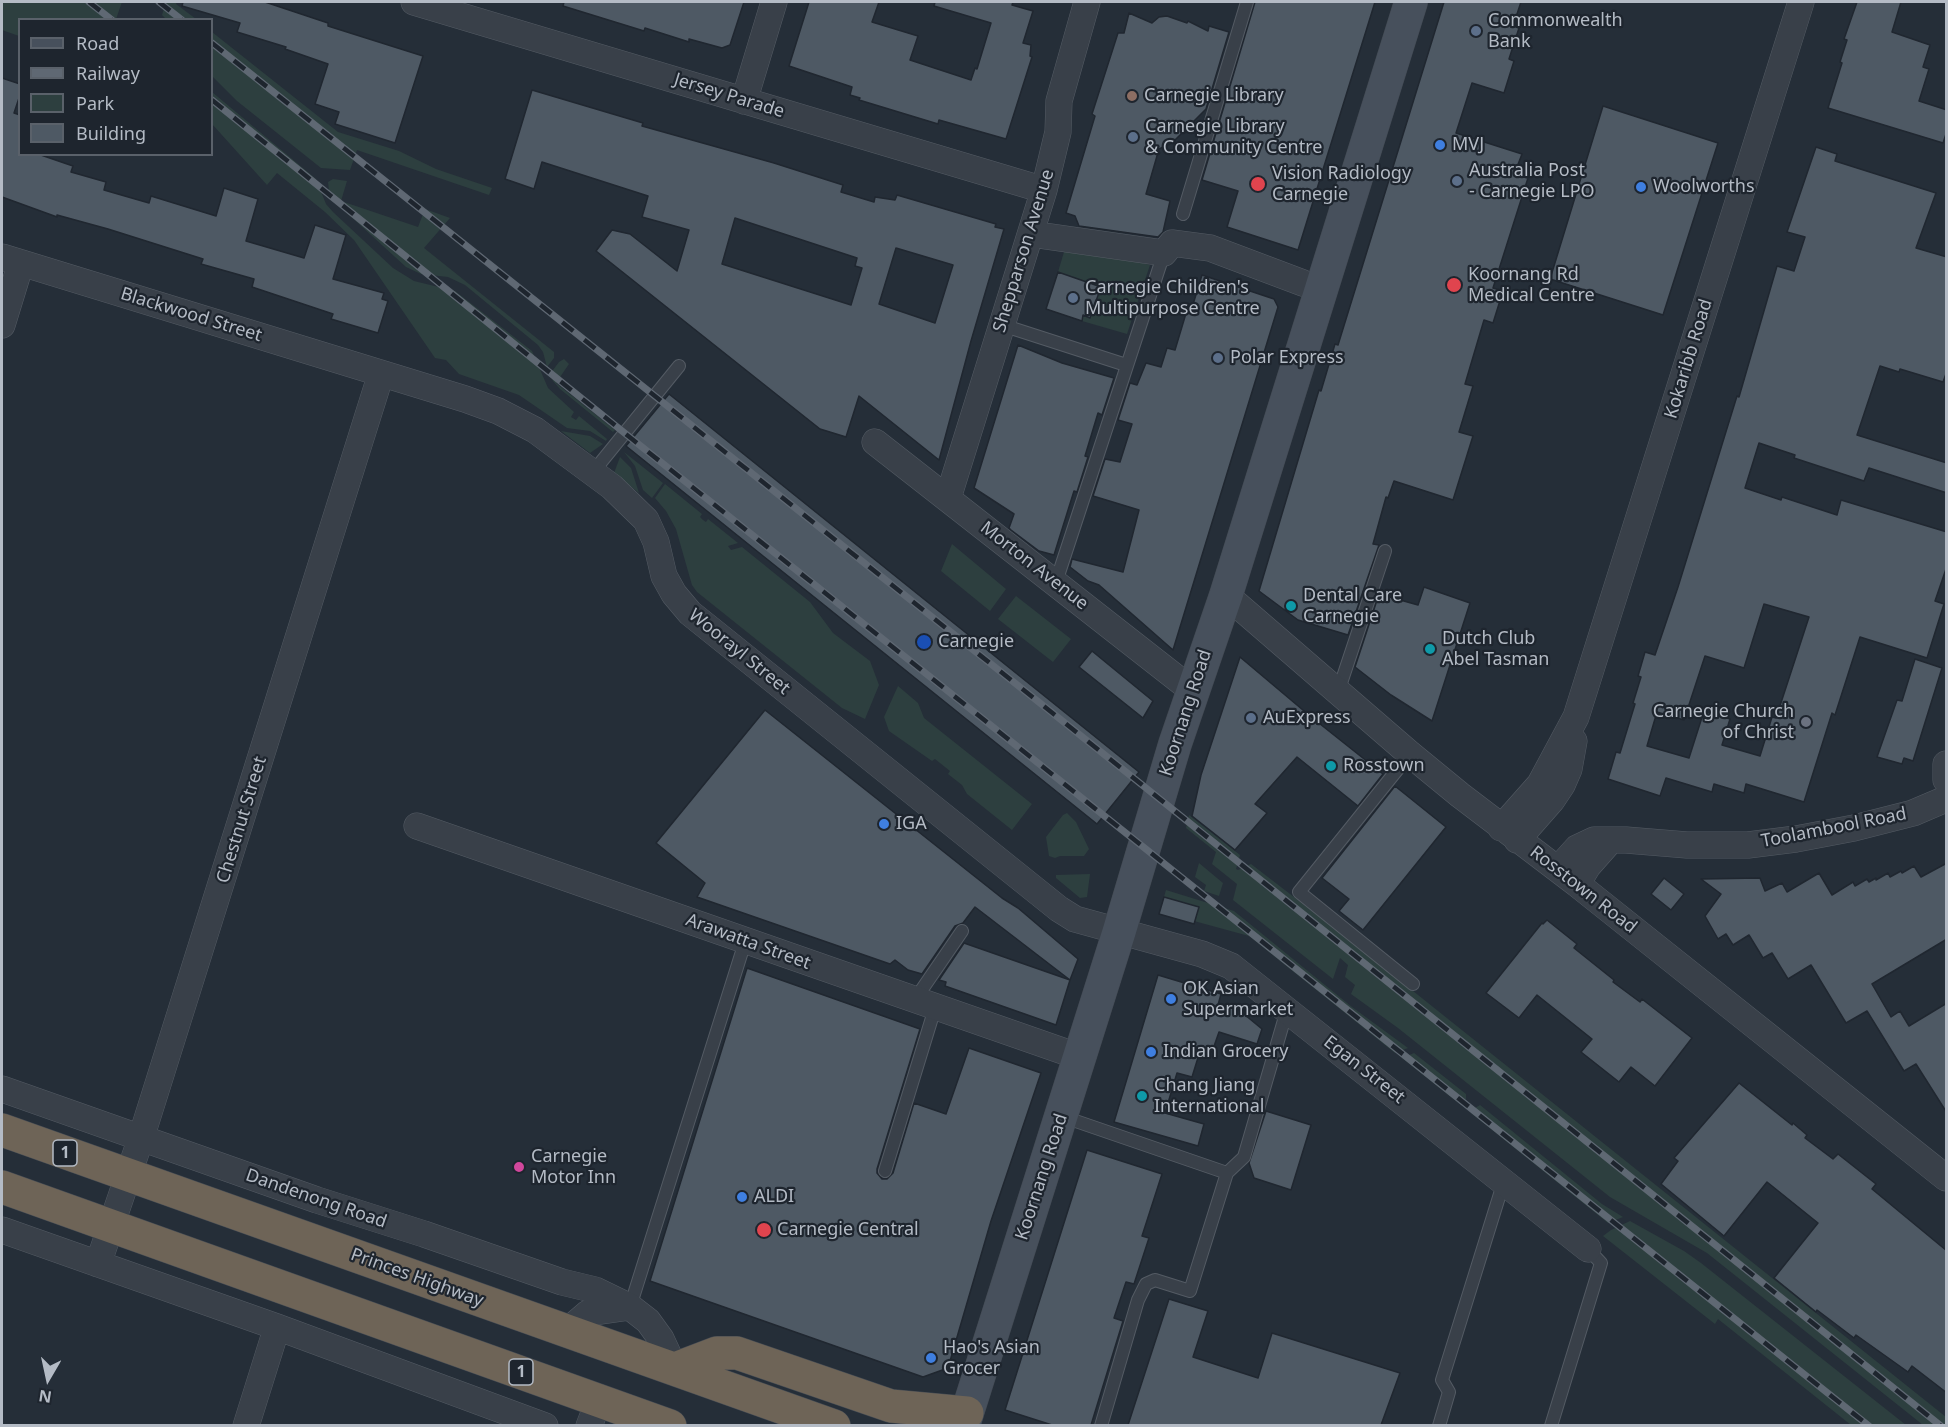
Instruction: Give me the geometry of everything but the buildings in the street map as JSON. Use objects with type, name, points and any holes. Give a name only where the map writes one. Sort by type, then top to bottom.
[{"type":"highway","name":"Princes Highway","points":[[2,1130],[834,1425]]},
{"type":"highway","name":"1","points":[[2,1187],[112,1227],[594,1413],[670,1425]]},
{"type":"highway","points":[[675,1368],[717,1353],[737,1353],[891,1406],[965,1419]]},
{"type":"street","name":"Jersey Parade","points":[[414,2],[460,8],[744,101],[1044,190]]},
{"type":"street","points":[[744,101],[774,2]]},
{"type":"street","name":"Shepparson Avenue","points":[[948,498],[1044,190],[1058,132],[1059,101],[1087,2]]},
{"type":"street","name":"Koornang Road","points":[[965,1419],[1119,932],[1168,765],[1226,595],[1411,2]]},
{"type":"street","name":"Kokaribb Road","points":[[1509,834],[1552,800],[1569,769],[1576,717],[1801,2]]},
{"type":"street","points":[[1031,234],[1164,253],[1172,243],[1210,248],[1303,284]]},
{"type":"street","points":[[2,325],[11,260]]},
{"type":"street","name":"Blackwood Street","points":[[11,260],[381,374]]},
{"type":"street","name":"Woorayl Street","points":[[381,374],[498,411],[535,430],[593,472],[629,502],[646,520],[656,542],[664,576],[674,594],[690,613],[1059,909],[1075,919],[1119,932]]},
{"type":"street","name":"Chestnut Street","points":[[98,1264],[141,1138],[381,374]]},
{"type":"street","name":"Morton Avenue","points":[[875,442],[1193,691]]},
{"type":"street","name":"Rosstown Road","points":[[1226,595],[1410,754],[1947,1178]]},
{"type":"street","points":[[1947,764],[1947,780]]},
{"type":"street","name":"Toolambool Road","points":[[1567,876],[1588,866],[1611,840],[1687,845],[1748,845],[1854,828],[1912,813],[1947,799]]},
{"type":"street","name":"Arawatta Street","points":[[417,826],[925,1005],[1080,1057]]},
{"type":"street","name":"Egan Street","points":[[1119,932],[1202,954],[1231,966],[1504,1181],[1594,1256]]},
{"type":"street","name":"Dandenong Road","points":[[2,1089],[317,1200],[562,1282],[596,1290],[630,1307],[648,1321],[657,1332],[675,1368]]},
{"type":"street","points":[[2,1230],[545,1425]]},
{"type":"street","points":[[567,1331],[588,1313],[630,1307]]},
{"type":"street","points":[[246,1425],[277,1327]]},
{"type":"lane","points":[[1183,214],[1247,2]]},
{"type":"lane","points":[[1056,582],[1164,253]]},
{"type":"lane","points":[[1002,326],[1126,365]]},
{"type":"lane","points":[[593,472],[679,366]]},
{"type":"lane","points":[[1338,692],[1385,551]]},
{"type":"lane","points":[[1410,754],[1299,892],[1413,984]]},
{"type":"lane","points":[[885,1171],[925,1005],[962,932]]},
{"type":"lane","points":[[630,1307],[745,942]]},
{"type":"lane","points":[[1101,1425],[1138,1300],[1146,1284],[1155,1280],[1190,1291],[1227,1173],[1244,1156],[1287,1010]]},
{"type":"lane","points":[[1061,1116],[1227,1173]]},
{"type":"lane","points":[[1438,1425],[1449,1392],[1442,1380],[1504,1181]]},
{"type":"lane","points":[[1551,1425],[1594,1256]]},
{"type":"green space","points":[[2,2],[122,2],[116,18],[18,18],[18,36],[2,30]]},
{"type":"green space","points":[[166,2],[177,2],[176,4],[195,18],[165,18],[162,15]]},
{"type":"green space","points":[[213,33],[338,132],[399,151],[436,169],[492,188],[489,195],[357,150],[350,170],[321,168],[237,101],[213,77]]},
{"type":"green space","points":[[213,93],[316,179],[326,204],[393,268],[414,281],[455,291],[532,351],[548,388],[574,412],[571,417],[576,420],[579,416],[607,439],[606,441],[590,431],[567,428],[519,395],[459,374],[446,360],[435,358],[354,240],[325,212],[277,173],[267,185],[213,125]]},
{"type":"green space","points":[[333,179],[347,181],[341,201],[418,227],[425,209],[450,218],[424,248],[554,352],[554,358],[547,367],[543,352],[538,345],[465,285],[448,277],[421,274],[406,267],[347,213],[333,197],[329,191],[328,182]]},
{"type":"green space","points":[[1067,242],[1150,265],[1127,334],[1082,321],[1083,315],[1090,317],[1100,287],[1058,272]]},
{"type":"green space","points":[[564,359],[569,364],[556,383],[615,430],[613,432],[553,381],[550,374]]},
{"type":"green space","points":[[561,431],[590,436],[603,444],[590,453]]},
{"type":"green space","points":[[624,452],[663,483],[652,498],[643,490],[635,466]]},
{"type":"green space","points":[[620,457],[631,468],[639,493],[614,473]]},
{"type":"green space","points":[[665,484],[702,514],[700,517],[703,520],[706,522],[708,519],[738,543],[728,546],[731,550],[742,547],[810,602],[833,633],[870,661],[879,685],[865,719],[842,708],[697,592],[692,585],[676,529],[666,511],[655,498]]},
{"type":"green space","points":[[952,544],[1006,589],[990,611],[941,571]]},
{"type":"green space","points":[[1016,596],[1071,639],[1053,662],[998,619]]},
{"type":"green space","points":[[898,686],[918,703],[924,718],[1032,804],[1012,830],[967,794],[962,785],[948,774],[950,771],[935,759],[932,761],[889,731],[884,717]]},
{"type":"green space","points":[[1067,813],[1076,822],[1089,849],[1084,856],[1055,858],[1049,856],[1046,837]]},
{"type":"green space","points":[[1189,815],[1240,855],[1236,869],[1251,864],[1333,927],[1946,1417],[1946,1425],[1923,1425],[1707,1253],[1610,1197],[1398,1028],[1351,994],[1355,985],[1345,977],[1348,965],[1340,958],[1333,979],[1233,900],[1237,884],[1212,864],[1216,852],[1186,828]]},
{"type":"green space","points":[[1199,863],[1223,883],[1219,896],[1204,891],[1206,885],[1195,877]]},
{"type":"green space","points":[[1090,874],[1087,897],[1080,898],[1056,878],[1056,875]]},
{"type":"green space","points":[[1166,890],[1234,911],[1352,1007],[1408,1048],[1395,1053],[1249,936],[1194,921],[1199,907],[1164,897]]},
{"type":"green space","points":[[1414,1053],[1466,1094],[1466,1099],[1461,1105],[1402,1058]]},
{"type":"green space","points":[[1480,1105],[1602,1204],[1623,1217],[1608,1223],[1471,1113]]},
{"type":"green space","points":[[1630,1221],[1701,1263],[1906,1425],[1851,1425],[1718,1319],[1715,1324],[1603,1236]]},
{"type":"railway","points":[[89,2],[109,18]]},
{"type":"railway","points":[[159,2],[179,18]]},
{"type":"railway","points":[[213,44],[1941,1426]]},
{"type":"railway","points":[[213,101],[632,439],[1869,1426]]},
{"type":"place","name":"Commonwealth Bank","points":[[1476,31]]},
{"type":"place","name":"Carnegie Library","points":[[1132,96]]},
{"type":"place","name":"Carnegie Library & Community Centre","points":[[1133,137]]},
{"type":"place","name":"MVJ","points":[[1440,145]]},
{"type":"place","name":"Australia Post - Carnegie LPO","points":[[1457,181]]},
{"type":"place","name":"Vision Radiology Carnegie","points":[[1258,184]]},
{"type":"place","name":"Woolworths","points":[[1641,187]]},
{"type":"place","name":"Koornang Rd Medical Centre","points":[[1454,285]]},
{"type":"place","name":"Carnegie Children's Multipurpose Centre","points":[[1073,298]]},
{"type":"place","name":"Polar Express","points":[[1218,358]]},
{"type":"place","name":"Dental Care Carnegie","points":[[1291,606]]},
{"type":"place","name":"Carnegie","points":[[924,642]]},
{"type":"place","name":"Dutch Club Abel Tasman","points":[[1430,649]]},
{"type":"place","name":"AuExpress","points":[[1251,718]]},
{"type":"place","name":"Carnegie Church of Christ","points":[[1806,722]]},
{"type":"place","name":"Rosstown","points":[[1331,766]]},
{"type":"place","name":"IGA","points":[[884,824]]},
{"type":"place","name":"OK Asian Supermarket","points":[[1171,999]]},
{"type":"place","name":"Indian Grocery","points":[[1151,1052]]},
{"type":"place","name":"Chang Jiang International","points":[[1142,1096]]},
{"type":"place","name":"Carnegie Motor Inn","points":[[519,1167]]},
{"type":"place","name":"ALDI","points":[[742,1197]]},
{"type":"place","name":"Carnegie Central","points":[[764,1230]]},
{"type":"place","name":"Hao's Asian Grocer","points":[[931,1358]]}]
